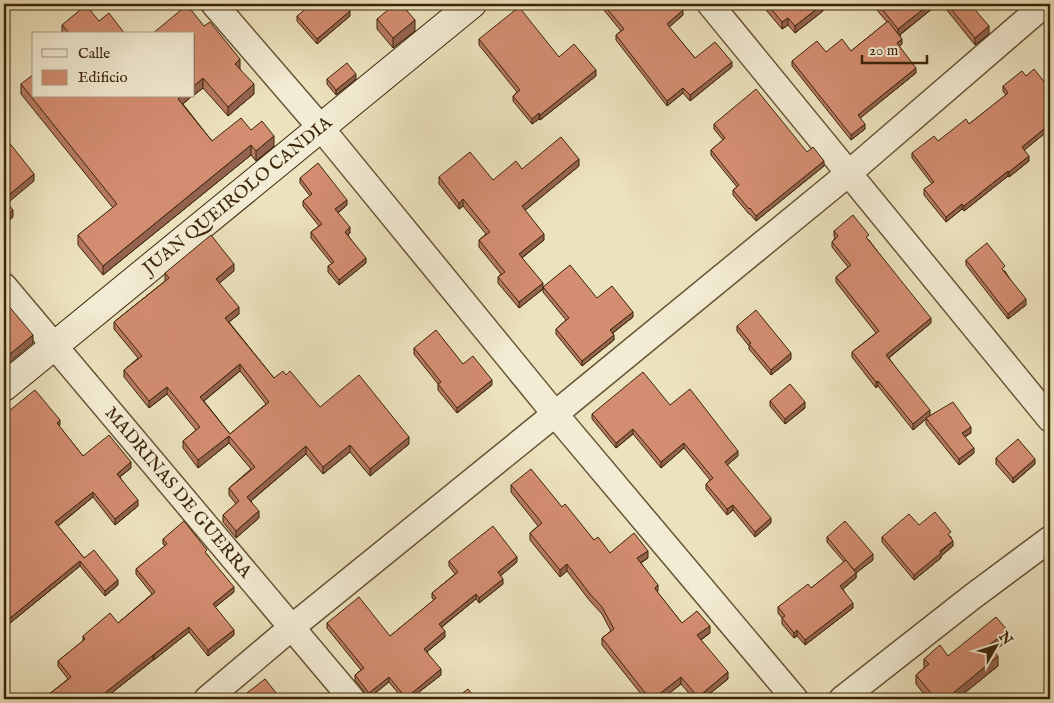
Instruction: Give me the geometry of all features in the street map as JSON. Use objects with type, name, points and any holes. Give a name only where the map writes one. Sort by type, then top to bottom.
[{"type":"street","points":[[214,4],[321,128],[555,414],[795,699]]},
{"type":"street","name":"JUAN QUEIROLO CANDIA","points":[[4,387],[472,4]]},
{"type":"street","points":[[710,4],[1050,419]]},
{"type":"street","points":[[207,699],[849,173],[1045,4]]},
{"type":"street","name":"MADRINAS DE GUERRA","points":[[4,286],[352,699]]},
{"type":"street","points":[[842,699],[972,597],[1050,539]]},
{"type":"building","points":[[312,4],[344,4],[350,11],[317,39],[297,16]]},
{"type":"building","points":[[395,4],[401,4],[415,20],[393,38],[377,19]]},
{"type":"building","points":[[603,4],[678,4],[683,10],[667,24],[695,58],[715,42],[732,62],[690,95],[683,88],[667,101],[616,35],[624,29]]},
{"type":"building","points":[[767,4],[823,4],[795,26],[788,18],[782,22]]},
{"type":"building","points":[[878,4],[930,4],[898,29]]},
{"type":"building","points":[[947,4],[970,4],[989,26],[975,38]]},
{"type":"building","points":[[86,5],[99,21],[109,13],[123,32],[68,32],[62,25]]},
{"type":"building","points":[[187,5],[204,26],[210,22],[240,59],[235,64],[254,84],[228,107],[203,78],[195,85],[195,32],[154,32]]},
{"type":"building","points":[[519,7],[559,57],[574,44],[596,70],[540,115],[539,113],[532,119],[513,96],[520,90],[479,39]]},
{"type":"building","points":[[888,21],[902,39],[897,43],[916,68],[858,115],[865,124],[851,135],[792,61],[817,41],[826,52],[842,39],[851,51]]},
{"type":"building","points":[[347,63],[356,74],[336,90],[327,79]]},
{"type":"building","points":[[1034,69],[1050,89],[1050,124],[1022,147],[1029,156],[964,206],[962,204],[946,217],[924,189],[934,182],[912,153],[934,136],[938,141],[966,119],[969,124],[1008,93],[1003,86],[1022,71],[1026,76]]},
{"type":"building","points":[[32,76],[32,98],[21,84]]},
{"type":"building","points":[[756,89],[807,152],[813,147],[824,161],[756,216],[733,190],[739,185],[711,150],[725,138],[714,124]]},
{"type":"building","points":[[32,98],[179,98],[212,141],[241,118],[251,130],[262,121],[274,136],[256,151],[251,145],[103,266],[78,235],[117,204]]},
{"type":"building","points":[[4,136],[34,174],[4,199]]},
{"type":"building","points":[[561,137],[579,159],[522,206],[544,234],[519,254],[543,283],[519,302],[498,277],[505,272],[479,240],[490,232],[463,199],[459,203],[439,177],[470,152],[493,180],[516,161],[522,169]]},
{"type":"building","points":[[318,163],[347,200],[335,209],[350,227],[345,232],[366,258],[339,280],[328,266],[334,262],[311,232],[322,224],[303,201],[312,194],[300,178]]},
{"type":"building","points":[[4,199],[13,210],[4,218]]},
{"type":"building","points":[[853,215],[869,235],[866,237],[931,318],[886,355],[930,410],[913,424],[852,352],[879,331],[836,277],[851,265],[832,242],[838,236],[834,231]]},
{"type":"building","points":[[211,235],[234,264],[216,279],[239,307],[225,318],[274,378],[283,371],[286,375],[290,371],[320,407],[359,375],[409,437],[370,469],[350,445],[323,467],[306,446],[247,497],[259,511],[236,531],[223,515],[239,501],[229,488],[255,467],[229,436],[198,460],[183,441],[200,427],[167,387],[149,401],[124,370],[142,356],[114,322],[169,278],[165,273]],"holes":[[[240,364],[269,402],[230,434],[200,397]]]},
{"type":"building","points":[[987,243],[1005,266],[1002,269],[1026,299],[1008,314],[966,260]]},
{"type":"building","points":[[570,265],[597,298],[612,286],[633,312],[610,330],[614,335],[582,361],[556,329],[569,318],[543,287]]},
{"type":"building","points":[[7,304],[33,335],[4,359],[4,306]]},
{"type":"building","points":[[756,310],[791,353],[771,370],[749,344],[751,343],[737,326]]},
{"type":"building","points":[[436,330],[463,364],[473,356],[492,380],[457,408],[438,384],[441,382],[414,348]]},
{"type":"building","points":[[643,372],[670,405],[690,389],[738,451],[725,462],[771,518],[755,532],[733,505],[727,509],[706,484],[713,478],[684,443],[661,462],[633,429],[616,443],[592,414]]},
{"type":"building","points":[[790,384],[805,402],[785,419],[770,401]]},
{"type":"building","points":[[35,390],[60,420],[57,423],[83,456],[109,435],[131,462],[117,474],[138,500],[115,519],[93,492],[55,522],[84,558],[94,550],[118,580],[105,591],[80,561],[4,623],[4,415]]},
{"type":"building","points":[[953,402],[971,427],[962,433],[974,448],[959,459],[926,418]]},
{"type":"building","points":[[1018,439],[1035,459],[1013,478],[996,458]]},
{"type":"building","points":[[531,469],[562,507],[565,504],[594,540],[598,537],[610,553],[634,533],[648,551],[637,558],[658,585],[655,588],[656,590],[682,623],[697,611],[710,626],[697,635],[728,672],[698,697],[681,677],[653,699],[650,699],[602,638],[614,629],[602,607],[567,564],[560,570],[530,533],[542,523],[511,485]]},
{"type":"building","points":[[935,512],[951,532],[948,534],[953,541],[914,575],[882,537],[909,514],[919,525]]},
{"type":"building","points":[[184,521],[207,550],[205,552],[234,587],[213,604],[234,630],[208,650],[189,627],[97,699],[43,699],[71,677],[58,661],[85,639],[83,636],[110,613],[118,623],[155,592],[136,569],[167,544],[163,539]]},
{"type":"building","points":[[845,521],[873,554],[854,570],[827,537]]},
{"type":"building","points":[[493,526],[517,557],[498,572],[503,579],[479,598],[476,594],[439,624],[445,631],[424,649],[441,669],[406,698],[389,677],[369,693],[355,675],[364,668],[327,623],[359,597],[390,636],[436,598],[432,593],[458,572],[449,561]]},
{"type":"building","points":[[846,560],[856,573],[840,586],[853,603],[805,640],[797,630],[794,633],[782,618],[785,616],[778,607],[808,584],[811,588]]},
{"type":"building","points":[[996,617],[1008,631],[989,645],[998,656],[946,699],[936,699],[916,675],[929,664],[924,659],[940,645],[948,656]]},
{"type":"building","points":[[265,679],[281,699],[239,699]]},
{"type":"building","points":[[468,689],[476,699],[455,699]]}]
